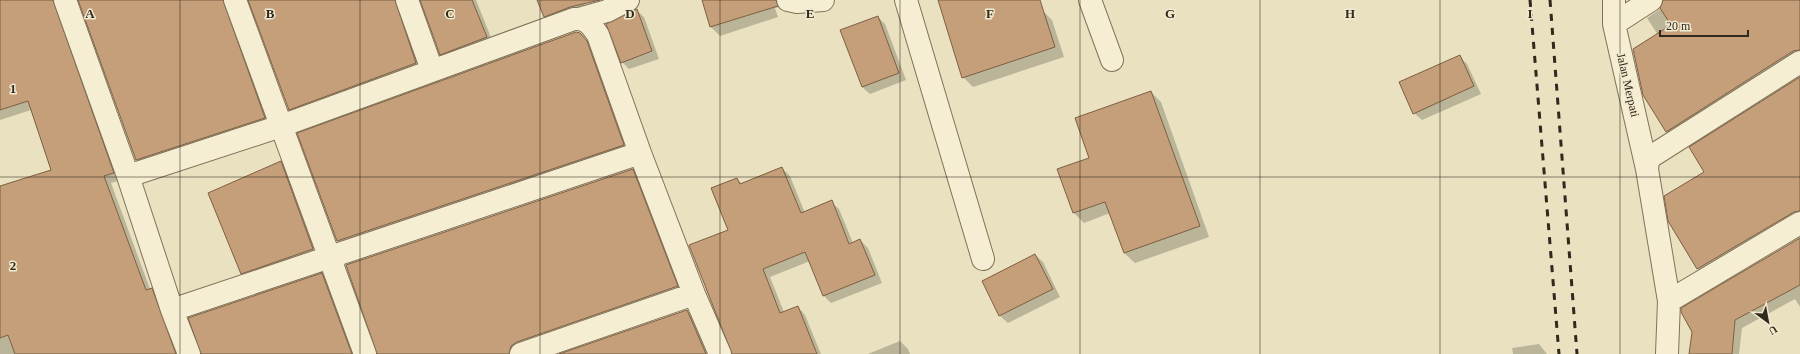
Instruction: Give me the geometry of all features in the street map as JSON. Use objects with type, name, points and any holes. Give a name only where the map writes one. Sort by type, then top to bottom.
[{"type":"street","points":[[65,0],[128,176],[172,310],[189,354]]},
{"type":"street","points":[[235,0],[365,354]]},
{"type":"street","points":[[407,0],[432,70]]},
{"type":"street","points":[[128,176],[280,126],[574,19],[607,11],[628,0]]},
{"type":"street","points":[[788,0],[797,2],[823,0]]},
{"type":"street","points":[[906,0],[983,259]]},
{"type":"street","points":[[1090,0],[1112,60]]},
{"type":"street","name":"Jalan Merpati","points":[[1614,0],[1614,24],[1647,169],[1669,301],[1667,354]]},
{"type":"street","points":[[1614,24],[1651,0]]},
{"type":"street","points":[[582,18],[589,22],[598,36],[640,153],[694,294],[720,354]]},
{"type":"street","points":[[1647,169],[1648,161],[1652,156],[1800,62]]},
{"type":"street","points":[[172,310],[640,153]]},
{"type":"street","points":[[1669,301],[1800,223]]},
{"type":"street","points":[[521,354],[694,294]]},
{"type":"building","points":[[0,0],[53,0],[114,173],[104,176],[146,290],[152,288],[176,354],[15,354],[8,335],[0,338],[0,186],[51,170],[28,101],[0,110]]},
{"type":"building","points":[[78,0],[223,0],[265,118],[136,160]]},
{"type":"building","points":[[248,0],[395,0],[416,63],[289,110]]},
{"type":"building","points":[[420,0],[472,0],[487,37],[440,55]]},
{"type":"building","points":[[537,0],[600,0],[570,7],[544,17]]},
{"type":"building","points":[[702,0],[776,0],[778,6],[710,27]]},
{"type":"building","points":[[938,0],[1040,0],[1055,47],[962,78]]},
{"type":"building","points":[[1663,0],[1800,0],[1800,50],[1793,51],[1666,132],[1643,95],[1633,49],[1671,25],[1660,8]]},
{"type":"building","points":[[637,9],[652,51],[621,63],[606,24]]},
{"type":"building","points":[[878,16],[899,73],[862,87],[840,30]]},
{"type":"building","points":[[576,32],[580,33],[587,41],[624,145],[337,241],[297,133]]},
{"type":"building","points":[[1460,55],[1474,86],[1413,114],[1399,82]]},
{"type":"building","points":[[1800,77],[1800,211],[1794,212],[1697,269],[1668,221],[1664,196],[1704,172],[1689,147]]},
{"type":"building","points":[[1151,91],[1200,226],[1124,253],[1105,202],[1073,213],[1057,169],[1089,158],[1075,118]]},
{"type":"building","points":[[281,161],[313,249],[241,274],[208,193]]},
{"type":"building","points":[[782,167],[801,213],[832,200],[849,244],[860,239],[875,275],[823,296],[805,252],[763,269],[780,313],[798,306],[817,354],[732,354],[689,245],[728,230],[711,188],[737,178],[740,184]]},
{"type":"building","points":[[633,169],[678,286],[517,342],[511,346],[509,354],[377,354],[346,265]]},
{"type":"building","points":[[1800,238],[1800,285],[1735,320],[1732,354],[1689,354],[1692,332],[1681,312],[1681,308]]},
{"type":"building","points":[[1035,254],[1053,289],[999,316],[982,281]]},
{"type":"building","points":[[322,273],[352,354],[201,354],[188,318]]},
{"type":"building","points":[[687,310],[706,354],[559,354]]},
{"type":"railway","points":[[1530,0],[1559,354]]},
{"type":"railway","points":[[1550,0],[1577,354]]}]
